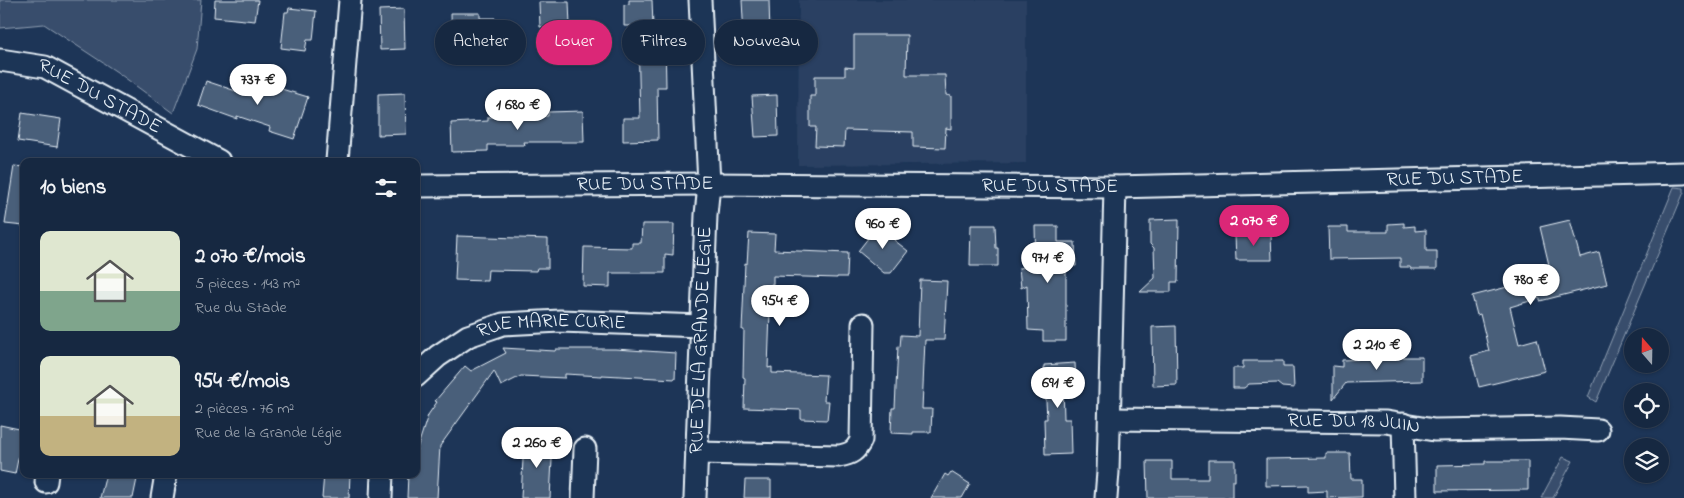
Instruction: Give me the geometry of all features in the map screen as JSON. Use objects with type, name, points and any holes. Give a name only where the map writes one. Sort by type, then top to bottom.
[{"type":"street","points":[[337,158],[350,0]]},
{"type":"street","name":"RUE DE LA GRANDE LÉGIE","points":[[695,498],[706,215],[709,184],[700,0]]},
{"type":"street","name":"RUE DU STADE","points":[[0,60],[45,67],[214,158]]},
{"type":"street","name":"RUE DU STADE","points":[[420,186],[709,184],[1115,187],[1684,173]]},
{"type":"street","points":[[1106,498],[1110,419],[1115,187]]},
{"type":"street","name":"RUE MARIE CURIE","points":[[420,372],[438,356],[468,336],[503,324],[560,321],[702,326]]},
{"type":"street","points":[[697,453],[840,456],[850,454],[858,448],[862,440],[863,324]]},
{"type":"street","name":"RUE DU 18 JUIN","points":[[1110,419],[1386,422],[1434,430],[1560,428],[1598,430]]},
{"type":"street","points":[[1403,424],[1405,498]]},
{"type":"street","points":[[583,498],[586,449]]},
{"type":"street","points":[[162,498],[165,478]]},
{"type":"street","points":[[381,498],[382,478]]},
{"type":"shaded area","points":[[0,0],[201,0],[197,49],[173,113],[117,72],[44,24],[0,28]]},
{"type":"shaded area","points":[[799,0],[1026,0],[1026,163],[798,165],[799,65],[818,65],[818,20],[799,20]]},
{"type":"shaded area","points":[[1674,187],[1684,188],[1684,192],[1627,328],[1624,328],[1624,335],[1596,402],[1588,397]]},
{"type":"shaded area","points":[[1563,457],[1573,461],[1553,498],[1541,498]]},
{"type":"building","points":[[215,0],[258,0],[255,21],[214,17]]},
{"type":"building","points":[[629,0],[652,0],[653,20],[624,20],[624,5],[629,4]]},
{"type":"building","points":[[742,0],[769,0],[770,20],[743,20]]},
{"type":"building","points":[[539,2],[569,2],[570,20],[540,20]]},
{"type":"building","points":[[289,8],[316,11],[313,40],[307,40],[305,51],[281,48],[285,12],[288,12]]},
{"type":"building","points":[[404,9],[405,49],[380,50],[379,10]]},
{"type":"building","points":[[451,13],[480,13],[480,18],[495,18],[495,20],[451,20]]},
{"type":"building","points":[[854,35],[907,35],[906,75],[945,75],[946,95],[951,96],[951,129],[946,128],[945,148],[913,147],[913,132],[845,130],[844,147],[815,146],[816,127],[810,127],[810,96],[815,96],[815,76],[845,76],[845,67],[854,68]]},
{"type":"building","points":[[639,65],[666,65],[666,87],[657,87],[658,140],[623,141],[623,118],[640,118]]},
{"type":"building","points":[[206,81],[251,96],[255,81],[308,97],[294,139],[269,131],[270,127],[237,116],[237,119],[198,105]]},
{"type":"building","points":[[405,93],[406,134],[378,135],[378,94]]},
{"type":"building","points":[[777,95],[778,136],[755,137],[752,96]]},
{"type":"building","points":[[583,111],[584,142],[524,142],[525,145],[488,145],[488,151],[452,152],[451,123],[488,121],[488,117],[548,116],[548,112]]},
{"type":"building","points":[[22,113],[61,119],[57,147],[18,141]]},
{"type":"building","points":[[14,166],[20,167],[20,226],[5,224]]},
{"type":"building","points":[[1179,219],[1178,282],[1171,282],[1171,292],[1140,292],[1155,278],[1154,248],[1150,244],[1150,220]]},
{"type":"building","points":[[1570,220],[1580,257],[1599,252],[1607,284],[1540,301],[1540,298],[1510,307],[1519,344],[1537,339],[1545,371],[1479,387],[1471,356],[1489,351],[1480,314],[1477,315],[1472,296],[1535,280],[1532,269],[1549,265],[1540,227]]},
{"type":"building","points":[[880,223],[897,237],[894,240],[908,251],[891,273],[884,273],[858,251]]},
{"type":"building","points":[[1404,223],[1404,227],[1415,226],[1415,231],[1426,230],[1426,251],[1437,251],[1437,269],[1400,267],[1400,258],[1329,259],[1328,227],[1348,227],[1348,232],[1388,232],[1388,224]]},
{"type":"building","points":[[642,224],[674,224],[673,255],[665,254],[665,273],[610,273],[610,287],[583,286],[584,247],[632,248],[632,243],[641,243]]},
{"type":"building","points":[[971,225],[995,225],[998,266],[970,266]]},
{"type":"building","points":[[1035,226],[1058,226],[1058,242],[1075,242],[1076,266],[1066,266],[1066,341],[1043,341],[1043,331],[1028,330],[1027,285],[1021,288],[1019,268],[1036,266]]},
{"type":"building","points":[[749,233],[775,234],[774,250],[848,253],[847,277],[773,276],[773,284],[771,284],[768,368],[772,367],[772,373],[826,375],[824,401],[829,401],[827,420],[801,419],[801,410],[744,408],[744,330],[742,330],[745,263],[747,264]]},
{"type":"building","points":[[1271,234],[1272,260],[1236,260],[1235,235]]},
{"type":"building","points":[[457,236],[548,239],[548,268],[537,268],[536,271],[488,270],[487,281],[455,280]]},
{"type":"building","points":[[920,280],[947,281],[944,340],[925,340],[922,409],[932,409],[931,432],[913,432],[913,434],[891,433],[892,408],[895,408],[898,346],[900,347],[901,335],[918,336]]},
{"type":"building","points":[[1176,326],[1177,385],[1153,386],[1152,327]]},
{"type":"building","points":[[503,348],[555,351],[556,349],[615,349],[676,353],[675,379],[565,374],[565,378],[521,376],[501,386],[494,371],[440,446],[437,498],[407,498],[408,478],[420,478],[420,440],[428,415],[437,402],[435,401],[465,366],[471,371],[506,353]]},
{"type":"building","points":[[1422,357],[1422,381],[1346,383],[1333,399],[1333,366],[1342,367],[1342,360]]},
{"type":"building","points":[[1243,361],[1283,361],[1283,367],[1293,367],[1294,388],[1282,387],[1277,383],[1249,384],[1244,388],[1233,388],[1233,368],[1243,368]]},
{"type":"building","points":[[1075,363],[1076,385],[1063,385],[1064,419],[1070,419],[1071,454],[1045,455],[1044,419],[1047,419],[1044,365]]},
{"type":"building","points":[[0,425],[20,429],[20,450],[15,474],[0,471]]},
{"type":"building","points":[[524,440],[553,441],[550,498],[521,498]]},
{"type":"building","points":[[1326,453],[1350,453],[1351,479],[1362,479],[1362,497],[1327,498],[1327,491],[1308,492],[1308,485],[1266,486],[1266,459],[1326,458]]},
{"type":"building","points":[[1208,460],[1235,460],[1235,481],[1232,481],[1232,498],[1148,498],[1147,461],[1172,461],[1172,479],[1208,479]]},
{"type":"building","points":[[1485,461],[1528,461],[1528,490],[1437,491],[1437,465],[1485,464]]},
{"type":"building","points":[[951,472],[970,484],[962,498],[931,498],[945,474],[948,476]]},
{"type":"building","points":[[105,478],[137,478],[133,498],[100,498]]},
{"type":"building","points":[[324,478],[350,478],[349,498],[322,498]]},
{"type":"building","points":[[745,480],[771,480],[771,498],[744,498]]}]
